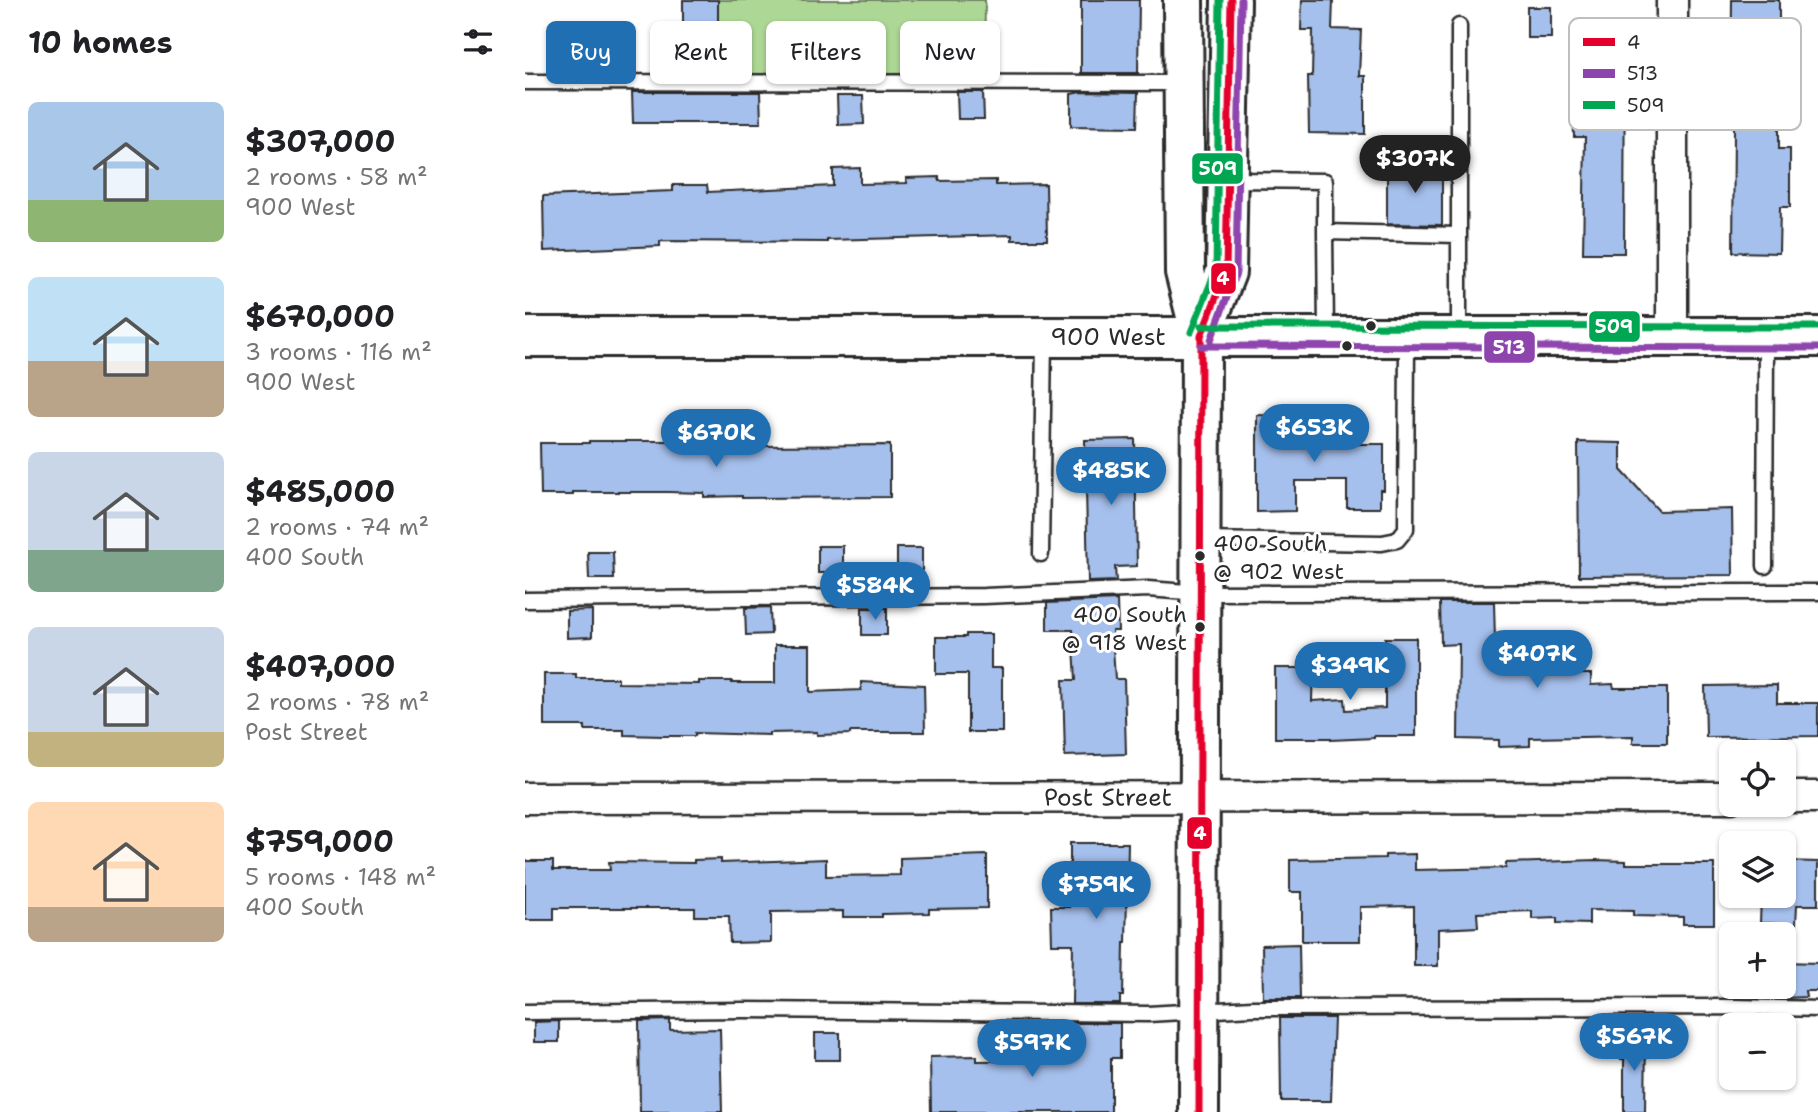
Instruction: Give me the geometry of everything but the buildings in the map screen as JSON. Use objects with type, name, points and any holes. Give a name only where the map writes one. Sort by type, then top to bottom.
[{"type":"main road","points":[[1183,0],[1185,272],[1201,336],[1199,1112]]},
{"type":"main road","points":[[1201,336],[1226,272],[1231,0]]},
{"type":"main road","name":"900 West","points":[[525,337],[1818,337]]},
{"type":"street","points":[[1672,0],[1672,18]]},
{"type":"street","points":[[1672,130],[1672,338]]},
{"type":"street","name":"Post Street","points":[[525,798],[1719,797]]},
{"type":"street","points":[[1796,797],[1818,797]]},
{"type":"lane","points":[[1459,26],[1459,338]]},
{"type":"lane","points":[[525,82],[1184,83]]},
{"type":"lane","points":[[1229,180],[1325,181],[1326,336]]},
{"type":"lane","points":[[1325,232],[1459,235]]},
{"type":"lane","points":[[1041,554],[1044,336]]},
{"type":"lane","points":[[1765,566],[1766,337]]},
{"type":"lane","points":[[1200,540],[1382,543],[1397,540],[1406,529],[1407,338]]},
{"type":"lane","points":[[525,600],[984,596],[1148,589],[1200,593],[1818,592]]},
{"type":"lane","points":[[525,1012],[744,1010],[981,1014],[1199,1012],[1252,1008],[1818,1009]]},
{"type":"green space","points":[[705,0],[985,0],[985,21],[900,21],[900,74],[886,74],[886,21],[766,21],[766,75],[752,75],[752,21],[705,21]]},
{"type":"transit line","name":"509","points":[[1191,332],[1216,270],[1220,0]]},
{"type":"transit line","name":"4","points":[[1199,1112],[1201,336],[1226,272],[1231,0]]},
{"type":"transit line","name":"513","points":[[1211,340],[1236,273],[1241,0]]},
{"type":"transit line","name":"509","points":[[1201,326],[1818,327]]},
{"type":"transit line","name":"513","points":[[1201,346],[1818,348]]},
{"type":"place","name":"400 South @ 902 West","points":[[1200,556]]},
{"type":"place","name":"400 South @ 918 West","points":[[1200,627]]}]
